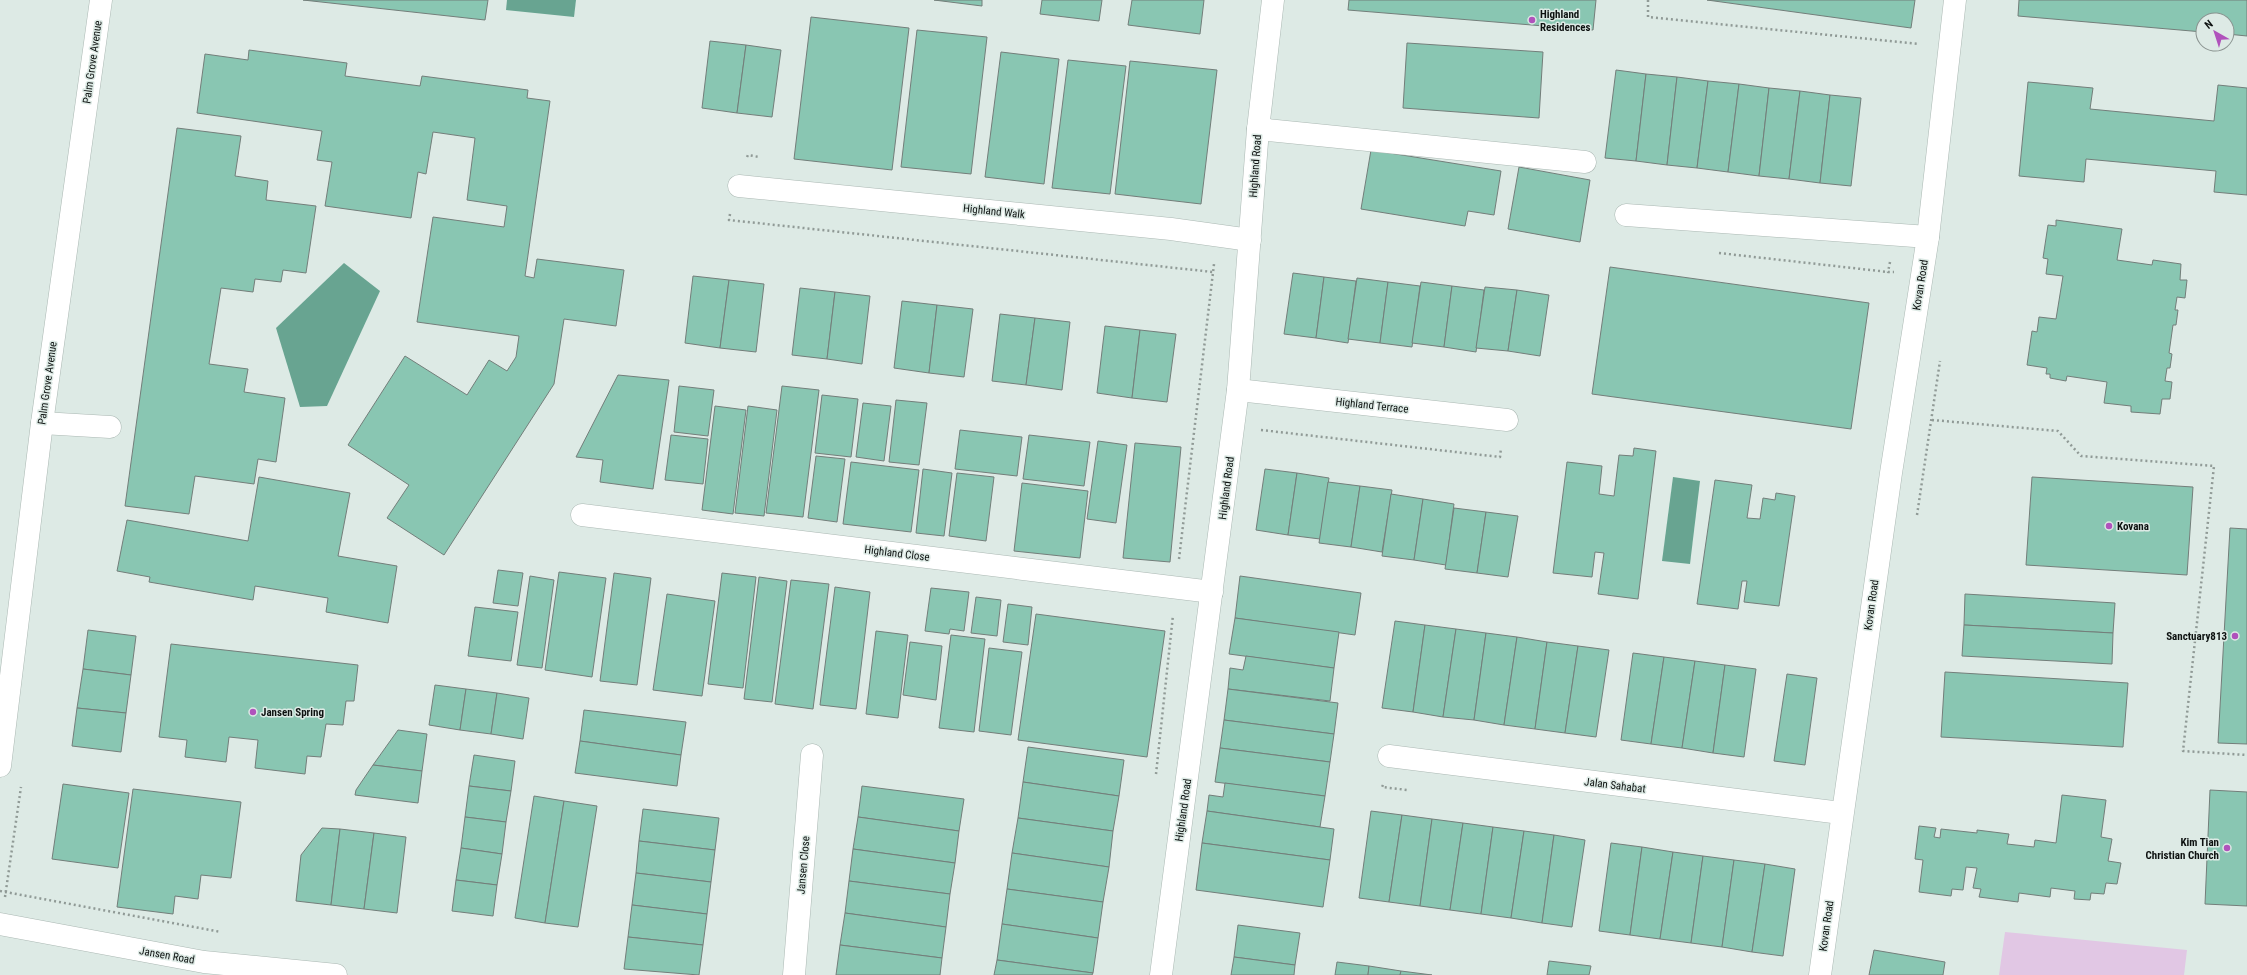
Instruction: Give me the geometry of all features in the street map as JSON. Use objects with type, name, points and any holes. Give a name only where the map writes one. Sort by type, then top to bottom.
[{"type":"street","name":"Palm Grove Avenue","points":[[0,766],[42,423],[101,0]]},
{"type":"street","name":"Highland Road","points":[[1161,975],[1238,390],[1258,128],[1273,0]]},
{"type":"street","name":"Kovan Road","points":[[1820,975],[1841,813],[1889,481],[1928,237],[1955,0]]},
{"type":"street","points":[[1258,128],[1585,162]]},
{"type":"street","name":"Highland Walk","points":[[739,186],[1217,235],[1250,240]]},
{"type":"street","points":[[1626,215],[1928,237]]},
{"type":"street","name":"Highland Terrace","points":[[1238,390],[1507,420]]},
{"type":"street","points":[[42,423],[110,426]]},
{"type":"street","name":"Highland Close","points":[[582,515],[1176,586],[1212,592]]},
{"type":"street","name":"Jansen Close","points":[[794,975],[812,755]]},
{"type":"street","name":"Jalan Sahabat","points":[[1389,756],[1841,813]]},
{"type":"street","name":"Jansen Road","points":[[0,924],[201,968],[336,975]]},
{"type":"path","points":[[1648,0],[1648,17],[1919,44]]},
{"type":"path","points":[[739,186],[729,220],[1213,272]]},
{"type":"path","points":[[1176,586],[1217,235]]},
{"type":"path","points":[[1257,430],[1500,457],[1507,420]]},
{"type":"path","points":[[1932,420],[2058,431],[2081,456],[2214,466],[2183,751],[2247,755]]},
{"type":"path","points":[[0,891],[221,932]]},
{"type":"shaded area","points":[[507,0],[576,0],[574,17],[506,10]]},
{"type":"shaded area","points":[[344,263],[380,291],[327,406],[300,407],[276,328]]},
{"type":"shaded area","points":[[1673,477],[1700,481],[1690,564],[1662,561]]},
{"type":"shaded area","points":[[2005,932],[2187,950],[2184,975],[1999,975]]},
{"type":"building","points":[[303,0],[488,0],[485,20]]},
{"type":"building","points":[[934,0],[982,0],[982,6]]},
{"type":"building","points":[[1042,0],[1102,0],[1099,21],[1040,14]]},
{"type":"building","points":[[1132,0],[1204,0],[1200,34],[1128,25]]},
{"type":"building","name":"Highland Residences","points":[[1349,0],[1596,0],[1593,30],[1348,10]]},
{"type":"building","points":[[1707,0],[1915,0],[1911,28]]},
{"type":"building","points":[[2019,0],[2247,0],[2247,36],[2235,35],[2235,12],[2195,12],[2195,31],[2018,16]]},
{"type":"building","points":[[811,17],[909,28],[892,170],[794,159]]},
{"type":"building","points":[[917,30],[987,37],[971,174],[901,167]]},
{"type":"building","points":[[710,41],[746,45],[737,113],[702,108]]},
{"type":"building","points":[[1407,43],[1543,52],[1539,118],[1403,108]]},
{"type":"building","points":[[746,45],[781,50],[772,117],[737,113]]},
{"type":"building","points":[[249,50],[347,63],[345,76],[420,86],[422,76],[528,90],[527,98],[550,101],[525,276],[534,278],[537,259],[624,270],[616,326],[564,319],[554,384],[444,555],[387,518],[409,485],[348,445],[405,356],[467,395],[489,360],[507,371],[516,357],[519,336],[417,322],[433,217],[504,227],[507,206],[467,200],[475,138],[433,132],[426,174],[418,172],[411,218],[325,206],[332,162],[317,160],[322,131],[197,113],[205,54],[248,60]]},
{"type":"building","points":[[1001,52],[1059,59],[1044,184],[985,177]]},
{"type":"building","points":[[1068,60],[1126,66],[1110,194],[1052,188]]},
{"type":"building","points":[[1130,61],[1217,70],[1201,204],[1115,194]]},
{"type":"building","points":[[1616,70],[1646,74],[1636,161],[1605,158]]},
{"type":"building","points":[[1646,74],[1677,77],[1667,165],[1636,161]]},
{"type":"building","points":[[1677,77],[1708,81],[1697,168],[1667,165]]},
{"type":"building","points":[[1708,81],[1739,84],[1728,172],[1697,168]]},
{"type":"building","points":[[2028,82],[2093,88],[2090,109],[2214,121],[2218,85],[2247,88],[2247,195],[2214,192],[2216,171],[2086,159],[2084,182],[2019,176]]},
{"type":"building","points":[[1739,84],[1769,88],[1759,176],[1728,172]]},
{"type":"building","points":[[1769,88],[1800,91],[1789,179],[1759,176]]},
{"type":"building","points":[[1800,91],[1830,95],[1820,183],[1789,179]]},
{"type":"building","points":[[1830,95],[1861,98],[1851,186],[1820,183]]},
{"type":"building","points":[[177,128],[241,136],[235,176],[268,181],[266,200],[316,206],[306,273],[283,270],[281,282],[255,279],[253,292],[221,288],[209,364],[248,369],[244,392],[285,398],[276,462],[258,459],[254,484],[195,476],[189,514],[125,506]]},
{"type":"building","points":[[1371,150],[1501,171],[1494,215],[1468,211],[1465,226],[1361,209]]},
{"type":"building","points":[[1519,167],[1590,180],[1580,242],[1508,229]]},
{"type":"building","points":[[2056,220],[2122,229],[2117,260],[2152,265],[2153,260],[2181,264],[2180,280],[2187,280],[2185,298],[2177,297],[2175,310],[2178,310],[2176,325],[2173,325],[2169,353],[2172,354],[2170,368],[2167,368],[2165,381],[2172,382],[2170,399],[2162,399],[2160,414],[2131,412],[2131,406],[2104,403],[2107,382],[2067,376],[2066,381],[2050,378],[2050,374],[2046,374],[2047,368],[2027,365],[2032,331],[2037,332],[2039,317],[2056,319],[2063,276],[2046,274],[2048,259],[2043,258],[2048,225],[2056,226]]},
{"type":"building","points":[[1610,267],[1869,303],[1851,429],[1592,394]]},
{"type":"building","points":[[1293,273],[1324,277],[1316,338],[1284,334]]},
{"type":"building","points":[[693,276],[729,280],[720,348],[685,343]]},
{"type":"building","points":[[1324,277],[1356,281],[1348,343],[1316,338]]},
{"type":"building","points":[[1357,278],[1388,282],[1380,343],[1348,339]]},
{"type":"building","points":[[729,280],[764,284],[756,352],[720,348]]},
{"type":"building","points":[[1388,282],[1420,286],[1412,347],[1380,343]]},
{"type":"building","points":[[1421,282],[1452,286],[1444,347],[1412,343]]},
{"type":"building","points":[[1452,286],[1484,290],[1476,352],[1444,347]]},
{"type":"building","points":[[1485,287],[1517,290],[1508,351],[1476,348]]},
{"type":"building","points":[[800,288],[835,292],[827,359],[792,355]]},
{"type":"building","points":[[1517,290],[1549,295],[1540,356],[1508,351]]},
{"type":"building","points":[[835,292],[870,296],[862,364],[827,359]]},
{"type":"building","points":[[902,301],[937,305],[929,373],[894,368]]},
{"type":"building","points":[[937,305],[973,309],[964,377],[929,373]]},
{"type":"building","points":[[1000,314],[1035,318],[1026,385],[992,381]]},
{"type":"building","points":[[1035,318],[1070,322],[1062,390],[1026,385]]},
{"type":"building","points":[[1105,326],[1140,330],[1132,398],[1097,393]]},
{"type":"building","points":[[1140,330],[1176,334],[1167,402],[1132,398]]},
{"type":"building","points":[[618,375],[669,380],[653,489],[600,482],[603,460],[576,457]]},
{"type":"building","points":[[679,386],[714,390],[708,436],[674,432]]},
{"type":"building","points":[[782,386],[819,390],[803,517],[766,513]]},
{"type":"building","points":[[822,395],[858,399],[851,457],[815,453]]},
{"type":"building","points":[[896,400],[927,403],[919,465],[889,462]]},
{"type":"building","points":[[863,403],[891,406],[884,461],[856,457]]},
{"type":"building","points":[[715,406],[746,410],[733,514],[702,510]]},
{"type":"building","points":[[748,406],[777,410],[764,516],[735,513]]},
{"type":"building","points":[[960,430],[1022,437],[1017,476],[955,469]]},
{"type":"building","points":[[671,435],[708,439],[703,484],[665,480]]},
{"type":"building","points":[[1029,435],[1090,442],[1084,486],[1023,479]]},
{"type":"building","points":[[1098,441],[1127,445],[1116,523],[1087,519]]},
{"type":"building","points":[[1135,443],[1181,447],[1170,562],[1123,558]]},
{"type":"building","points":[[1634,448],[1656,451],[1638,599],[1598,594],[1604,553],[1595,552],[1592,577],[1553,573],[1567,462],[1602,466],[1599,494],[1614,496],[1619,455],[1633,456]]},
{"type":"building","points":[[816,456],[845,459],[837,522],[808,518]]},
{"type":"building","points":[[851,462],[919,470],[911,532],[843,524]]},
{"type":"building","points":[[923,469],[952,473],[944,536],[916,533]]},
{"type":"building","points":[[1265,469],[1297,473],[1288,535],[1256,530]]},
{"type":"building","points":[[957,473],[994,477],[986,541],[949,536]]},
{"type":"building","points":[[1297,473],[1329,478],[1320,539],[1288,535]]},
{"type":"building","points":[[259,477],[350,493],[338,556],[397,566],[388,623],[326,612],[328,598],[255,586],[253,600],[149,582],[150,577],[117,571],[127,520],[248,541]]},
{"type":"building","name":"Kovana","points":[[2032,477],[2193,487],[2187,575],[2026,565]]},
{"type":"building","points":[[1715,480],[1752,485],[1747,518],[1760,519],[1763,498],[1775,500],[1776,493],[1795,496],[1779,606],[1744,602],[1747,581],[1742,581],[1738,609],[1697,604]]},
{"type":"building","points":[[1328,482],[1360,486],[1351,547],[1319,543]]},
{"type":"building","points":[[1022,483],[1088,491],[1080,558],[1014,551]]},
{"type":"building","points":[[1360,486],[1392,490],[1382,552],[1351,547]]},
{"type":"building","points":[[1391,494],[1423,499],[1414,560],[1382,556]]},
{"type":"building","points":[[1423,499],[1454,504],[1446,565],[1414,560]]},
{"type":"building","points":[[1454,508],[1486,512],[1477,573],[1445,569]]},
{"type":"building","points":[[1486,512],[1518,516],[1508,577],[1477,573]]},
{"type":"building","name":"Sanctuary813","points":[[2230,528],[2247,529],[2247,744],[2218,743]]},
{"type":"building","points":[[498,570],[523,573],[518,606],[493,603]]},
{"type":"building","points":[[559,572],[606,578],[592,677],[545,670]]},
{"type":"building","points":[[614,573],[651,578],[637,685],[600,681]]},
{"type":"building","points":[[722,573],[756,577],[743,688],[708,684]]},
{"type":"building","points":[[530,576],[554,580],[542,668],[517,665]]},
{"type":"building","points":[[1240,576],[1361,593],[1355,635],[1235,618]]},
{"type":"building","points":[[759,577],[787,581],[772,702],[744,699]]},
{"type":"building","points":[[791,580],[829,584],[813,709],[775,704]]},
{"type":"building","points":[[835,587],[870,592],[856,709],[820,705]]},
{"type":"building","points":[[931,588],[969,592],[964,631],[950,629],[949,634],[925,631]]},
{"type":"building","points":[[667,594],[715,601],[702,696],[653,690]]},
{"type":"building","points":[[1965,594],[2115,603],[2113,633],[1964,625]]},
{"type":"building","points":[[976,597],[1001,600],[997,636],[971,633]]},
{"type":"building","points":[[1008,604],[1032,607],[1028,645],[1003,642]]},
{"type":"building","points":[[475,607],[518,612],[511,661],[468,656]]},
{"type":"building","points":[[1036,614],[1165,631],[1147,757],[1018,740]]},
{"type":"building","points":[[1235,618],[1339,632],[1334,668],[1229,654]]},
{"type":"building","points":[[1395,621],[1425,625],[1413,712],[1382,708]]},
{"type":"building","points":[[1425,625],[1456,629],[1443,717],[1413,712]]},
{"type":"building","points":[[1964,625],[2113,633],[2112,664],[1962,656]]},
{"type":"building","points":[[1456,629],[1486,633],[1474,720],[1443,717]]},
{"type":"building","points":[[88,630],[136,636],[131,675],[83,669]]},
{"type":"building","points":[[876,631],[908,635],[898,718],[866,714]]},
{"type":"building","points":[[1486,633],[1517,637],[1504,725],[1474,720]]},
{"type":"building","points":[[951,635],[985,639],[974,732],[939,728]]},
{"type":"building","points":[[1517,637],[1547,642],[1535,729],[1504,725]]},
{"type":"building","points":[[910,642],[942,646],[936,700],[903,695]]},
{"type":"building","points":[[1547,642],[1578,646],[1565,733],[1535,729]]},
{"type":"building","name":"Jansen Spring","points":[[171,644],[358,665],[354,701],[346,701],[343,725],[326,724],[321,757],[307,756],[305,774],[255,768],[258,740],[229,737],[226,762],[185,757],[187,740],[159,737]]},
{"type":"building","points":[[1578,646],[1609,650],[1596,737],[1565,733]]},
{"type":"building","points":[[989,648],[1022,652],[1011,735],[979,731]]},
{"type":"building","points":[[1633,653],[1664,657],[1651,744],[1621,740]]},
{"type":"building","points":[[1246,656],[1334,668],[1330,701],[1228,689],[1230,668],[1243,670]]},
{"type":"building","points":[[1664,657],[1695,661],[1682,748],[1651,744]]},
{"type":"building","points":[[1695,661],[1725,665],[1713,753],[1682,748]]},
{"type":"building","points":[[1725,665],[1756,669],[1744,757],[1713,753]]},
{"type":"building","points":[[83,669],[131,675],[126,713],[77,708]]},
{"type":"building","points":[[1945,672],[2128,683],[2123,747],[1941,737]]},
{"type":"building","points":[[1787,674],[1817,678],[1805,765],[1774,761]]},
{"type":"building","points":[[435,685],[466,689],[460,730],[429,725]]},
{"type":"building","points":[[466,689],[497,693],[491,734],[460,730]]},
{"type":"building","points":[[1228,689],[1338,703],[1334,734],[1224,720]]},
{"type":"building","points":[[497,693],[529,698],[523,739],[491,734]]},
{"type":"building","points":[[77,708],[126,713],[121,752],[72,746]]},
{"type":"building","points":[[584,710],[686,722],[681,755],[580,741]]},
{"type":"building","points":[[1224,720],[1334,734],[1330,762],[1220,748]]},
{"type":"building","points":[[398,730],[427,734],[422,771],[373,765]]},
{"type":"building","points":[[580,741],[681,755],[677,786],[575,773]]},
{"type":"building","points":[[1028,747],[1124,760],[1119,796],[1023,782]]},
{"type":"building","points":[[1220,748],[1330,762],[1325,796],[1215,782]]},
{"type":"building","points":[[474,755],[515,761],[511,791],[469,786]]},
{"type":"building","points":[[373,765],[422,771],[418,803],[355,795],[356,790]]},
{"type":"building","points":[[1023,782],[1119,796],[1113,831],[1018,818]]},
{"type":"building","points":[[1225,783],[1325,796],[1320,827],[1207,811],[1209,795],[1223,797]]},
{"type":"building","points":[[63,784],[129,793],[118,868],[52,859]]},
{"type":"building","points":[[469,786],[511,791],[506,822],[465,817]]},
{"type":"building","points":[[862,786],[964,799],[959,831],[858,817]]},
{"type":"building","points":[[133,789],[241,802],[231,878],[201,875],[198,899],[175,896],[173,914],[117,907]]},
{"type":"building","name":"Kim Tian Christian Church","points":[[2210,790],[2247,792],[2247,906],[2205,904]]},
{"type":"building","points":[[2062,795],[2106,800],[2101,837],[2112,839],[2108,861],[2121,863],[2117,884],[2106,883],[2104,894],[2091,893],[2090,900],[2074,899],[2075,891],[2051,888],[2050,897],[2019,893],[2018,902],[1979,897],[1981,889],[1973,888],[1977,868],[1966,867],[1963,890],[1952,889],[1951,896],[1919,892],[1923,860],[1915,859],[1919,826],[1936,828],[1934,837],[1940,838],[1941,829],[1977,833],[1977,830],[2009,834],[2007,844],[2034,847],[2035,840],[2056,843]]},
{"type":"building","points":[[534,796],[564,801],[545,923],[515,918]]},
{"type":"building","points":[[564,801],[597,806],[578,927],[545,923]]},
{"type":"building","points":[[643,809],[719,818],[715,850],[639,841]]},
{"type":"building","points":[[1207,811],[1334,829],[1330,860],[1202,843]]},
{"type":"building","points":[[1371,811],[1402,815],[1389,902],[1359,898]]},
{"type":"building","points":[[1402,815],[1432,819],[1420,906],[1389,902]]},
{"type":"building","points":[[465,817],[506,822],[502,854],[461,848]]},
{"type":"building","points":[[858,817],[959,831],[955,863],[853,849]]},
{"type":"building","points":[[1018,818],[1113,831],[1109,867],[1012,853]]},
{"type":"building","points":[[1432,819],[1463,823],[1450,910],[1420,906]]},
{"type":"building","points":[[1463,823],[1493,827],[1481,914],[1450,910]]},
{"type":"building","points":[[1493,827],[1524,831],[1511,918],[1481,914]]},
{"type":"building","points":[[322,828],[340,829],[331,905],[296,901],[301,855]]},
{"type":"building","points":[[340,829],[374,833],[364,909],[331,905]]},
{"type":"building","points":[[1524,831],[1554,835],[1542,923],[1511,918]]},
{"type":"building","points":[[374,833],[406,837],[397,913],[364,909]]},
{"type":"building","points":[[1554,835],[1585,840],[1572,927],[1542,923]]},
{"type":"building","points":[[639,841],[715,850],[711,882],[636,873]]},
{"type":"building","points":[[1202,843],[1330,860],[1323,907],[1196,890]]},
{"type":"building","points":[[1611,843],[1642,847],[1630,935],[1599,931]]},
{"type":"building","points":[[1642,847],[1673,852],[1660,939],[1630,935]]},
{"type":"building","points":[[461,848],[502,854],[497,885],[456,880]]},
{"type":"building","points":[[853,849],[955,863],[950,894],[849,881]]},
{"type":"building","points":[[1673,852],[1703,856],[1691,943],[1660,939]]},
{"type":"building","points":[[1012,853],[1109,867],[1103,902],[1007,889]]},
{"type":"building","points":[[1703,856],[1734,860],[1722,947],[1691,943]]},
{"type":"building","points":[[1734,860],[1765,864],[1752,952],[1722,947]]},
{"type":"building","points":[[1765,864],[1795,869],[1783,956],[1752,952]]},
{"type":"building","points":[[636,873],[711,882],[707,914],[632,905]]},
{"type":"building","points":[[456,880],[497,885],[493,916],[452,911]]},
{"type":"building","points":[[849,881],[950,894],[946,927],[845,913]]},
{"type":"building","points":[[1007,889],[1103,902],[1098,938],[1002,924]]},
{"type":"building","points":[[632,905],[707,914],[703,945],[628,937]]},
{"type":"building","points":[[845,913],[946,927],[942,958],[840,945]]},
{"type":"building","points":[[1002,924],[1098,938],[1093,973],[997,960]]},
{"type":"building","points":[[1238,925],[1300,933],[1295,965],[1234,957]]},
{"type":"building","points":[[628,937],[703,945],[699,975],[624,969]]},
{"type":"building","points":[[840,945],[942,958],[940,975],[836,975]]},
{"type":"building","points":[[1874,950],[1945,962],[1943,975],[1869,975]]},
{"type":"building","points":[[1234,957],[1295,965],[1294,975],[1231,975]]},
{"type":"building","points":[[997,960],[1093,973],[1092,975],[994,975]]},
{"type":"building","points":[[1549,961],[1591,966],[1589,975],[1547,975]]},
{"type":"building","points":[[1337,962],[1369,966],[1368,975],[1335,975]]},
{"type":"building","points":[[1369,966],[1401,971],[1400,975],[1368,975]]},
{"type":"building","points":[[1401,971],[1432,975],[1400,975]]},
{"type":"place","name":"Highland Residences","points":[[1532,20]]},
{"type":"place","name":"Kovana","points":[[2109,526]]},
{"type":"place","name":"Sanctuary813","points":[[2235,636]]},
{"type":"place","name":"Jansen Spring","points":[[253,712]]},
{"type":"place","name":"Kim Tian Christian Church","points":[[2227,848]]}]
